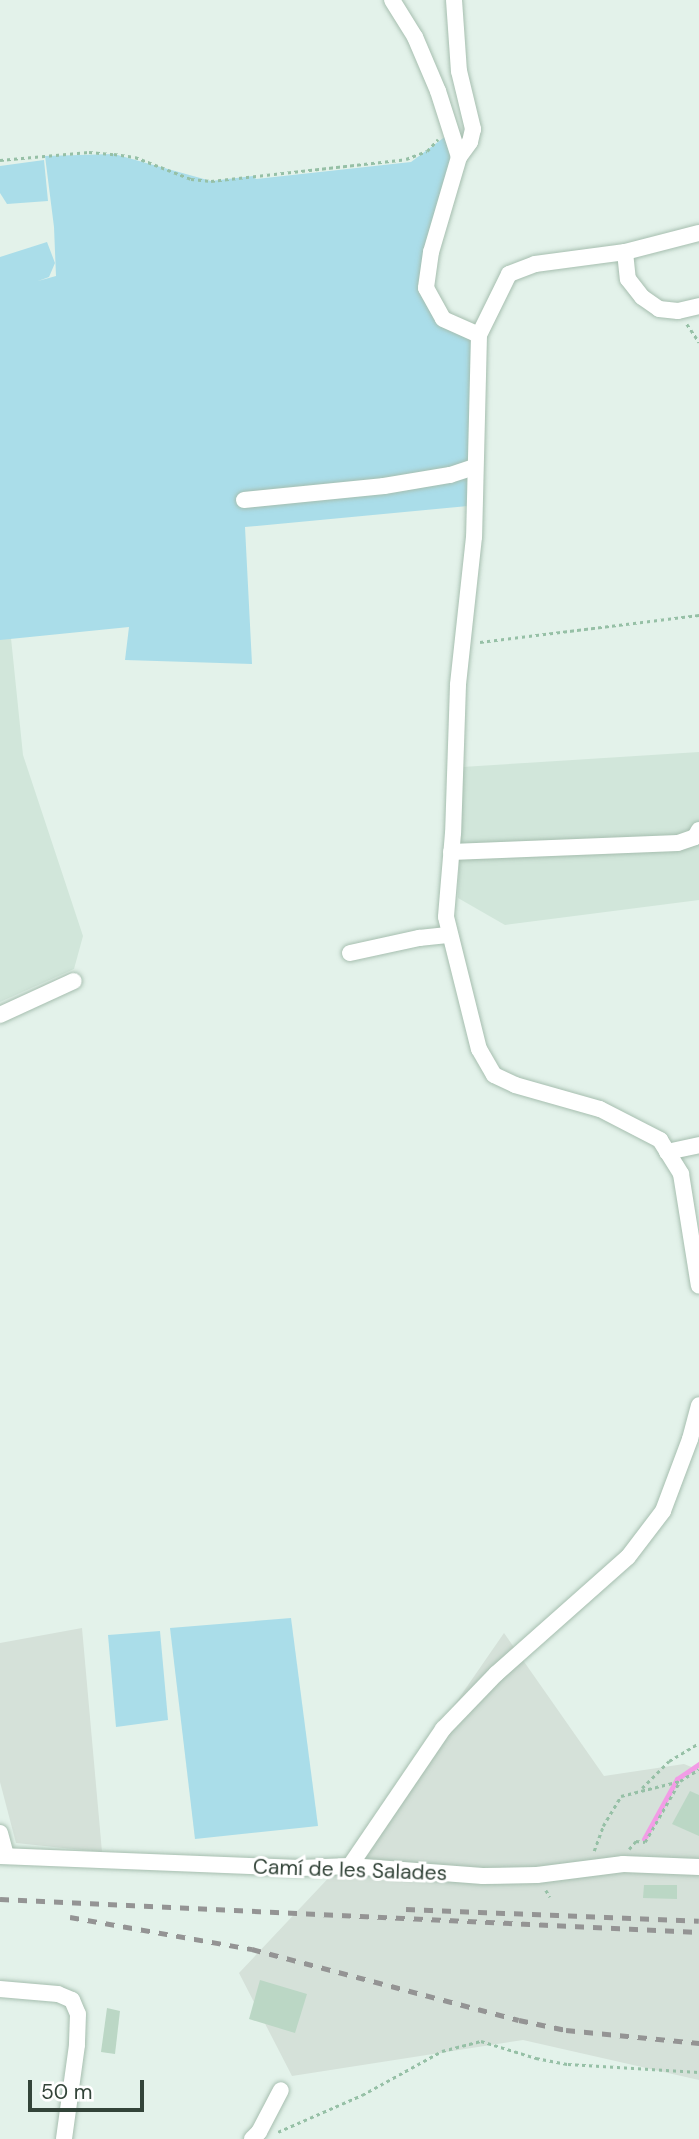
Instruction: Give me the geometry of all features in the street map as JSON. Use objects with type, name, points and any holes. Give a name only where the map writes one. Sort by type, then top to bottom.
[{"type":"street","points":[[393,0],[415,37],[459,157]]},
{"type":"street","points":[[454,0],[459,71],[473,129],[470,142],[459,157],[431,252],[426,288],[443,319],[479,335]]},
{"type":"street","points":[[699,233],[625,252],[535,264],[509,274],[479,335],[474,537],[462,644],[446,917],[479,1049],[494,1075],[515,1085],[600,1109],[660,1140],[681,1174],[699,1286]]},
{"type":"street","points":[[625,252],[628,279],[642,297],[659,309],[678,311],[699,306]]},
{"type":"street","points":[[244,500],[384,486],[450,475],[475,467]]},
{"type":"street","points":[[451,852],[678,843],[695,837],[699,830]]},
{"type":"street","points":[[349,953],[419,938],[450,935]]},
{"type":"street","points":[[0,1015],[74,981]]},
{"type":"street","points":[[667,1152],[699,1145]]},
{"type":"street","points":[[350,1866],[443,1728],[496,1674],[628,1557],[663,1511],[690,1439],[699,1405]]},
{"type":"street","points":[[0,1833],[3,1855]]},
{"type":"street","name":"Camí de les Salades","points":[[3,1855],[300,1868],[350,1866],[483,1876],[537,1875],[614,1865],[699,1867]]},
{"type":"street","points":[[0,1989],[58,1994],[72,2000],[78,2014],[77,2045],[64,2139]]},
{"type":"street","points":[[260,2138],[281,2090]]},
{"type":"path","points":[[0,160],[89,152],[114,154],[135,157],[191,179],[211,181],[407,159],[427,151],[449,126]]},
{"type":"path","points":[[678,311],[699,342]]},
{"type":"path","points":[[462,644],[699,615]]},
{"type":"path","points":[[640,1790],[669,1761],[699,1743]]},
{"type":"path","points":[[585,1868],[603,1826],[621,1796],[680,1782],[699,1769]]},
{"type":"path","points":[[614,1865],[636,1841],[645,1842],[680,1782]]},
{"type":"path","points":[[260,2138],[362,2095],[442,2052],[481,2041],[536,2058],[568,2064],[699,2072]]},
{"type":"shaded area","points":[[446,136],[454,161],[426,249],[438,321],[479,341],[468,506],[245,527],[252,664],[125,660],[129,627],[0,640],[0,257],[47,242],[55,263],[49,277],[38,281],[56,276],[54,227],[45,156],[114,154],[211,181],[253,176],[256,179],[411,162]]},
{"type":"shaded area","points":[[44,160],[48,201],[7,204],[0,193],[0,166]]},
{"type":"shaded area","points":[[11,638],[23,755],[83,936],[74,969],[0,1002],[0,639]]},
{"type":"shaded area","points":[[699,752],[699,900],[505,925],[458,898],[462,767]]},
{"type":"shaded area","points":[[291,1618],[318,1826],[195,1839],[170,1628]]},
{"type":"shaded area","points":[[82,1628],[102,1852],[16,1843],[0,1782],[0,1643]]},
{"type":"shaded area","points":[[160,1631],[168,1720],[116,1727],[108,1635]]},
{"type":"shaded area","points":[[504,1633],[604,1776],[684,1764],[699,1770],[699,2080],[523,2040],[292,2076],[239,1973],[352,1853]]},
{"type":"building","points":[[690,1791],[699,1795],[699,1836],[672,1824]]},
{"type":"building","points":[[644,1885],[677,1885],[677,1899],[643,1898]]},
{"type":"building","points":[[260,1980],[307,1994],[295,2033],[249,2019]]},
{"type":"building","points":[[107,2008],[120,2011],[115,2054],[101,2052]]},
{"type":"waterway","points":[[644,1839],[677,1779],[699,1764]]},
{"type":"railway","points":[[0,1899],[699,1932]]},
{"type":"railway","points":[[406,1909],[699,1921]]},
{"type":"railway","points":[[70,1917],[252,1949],[566,2030],[699,2043]]}]
